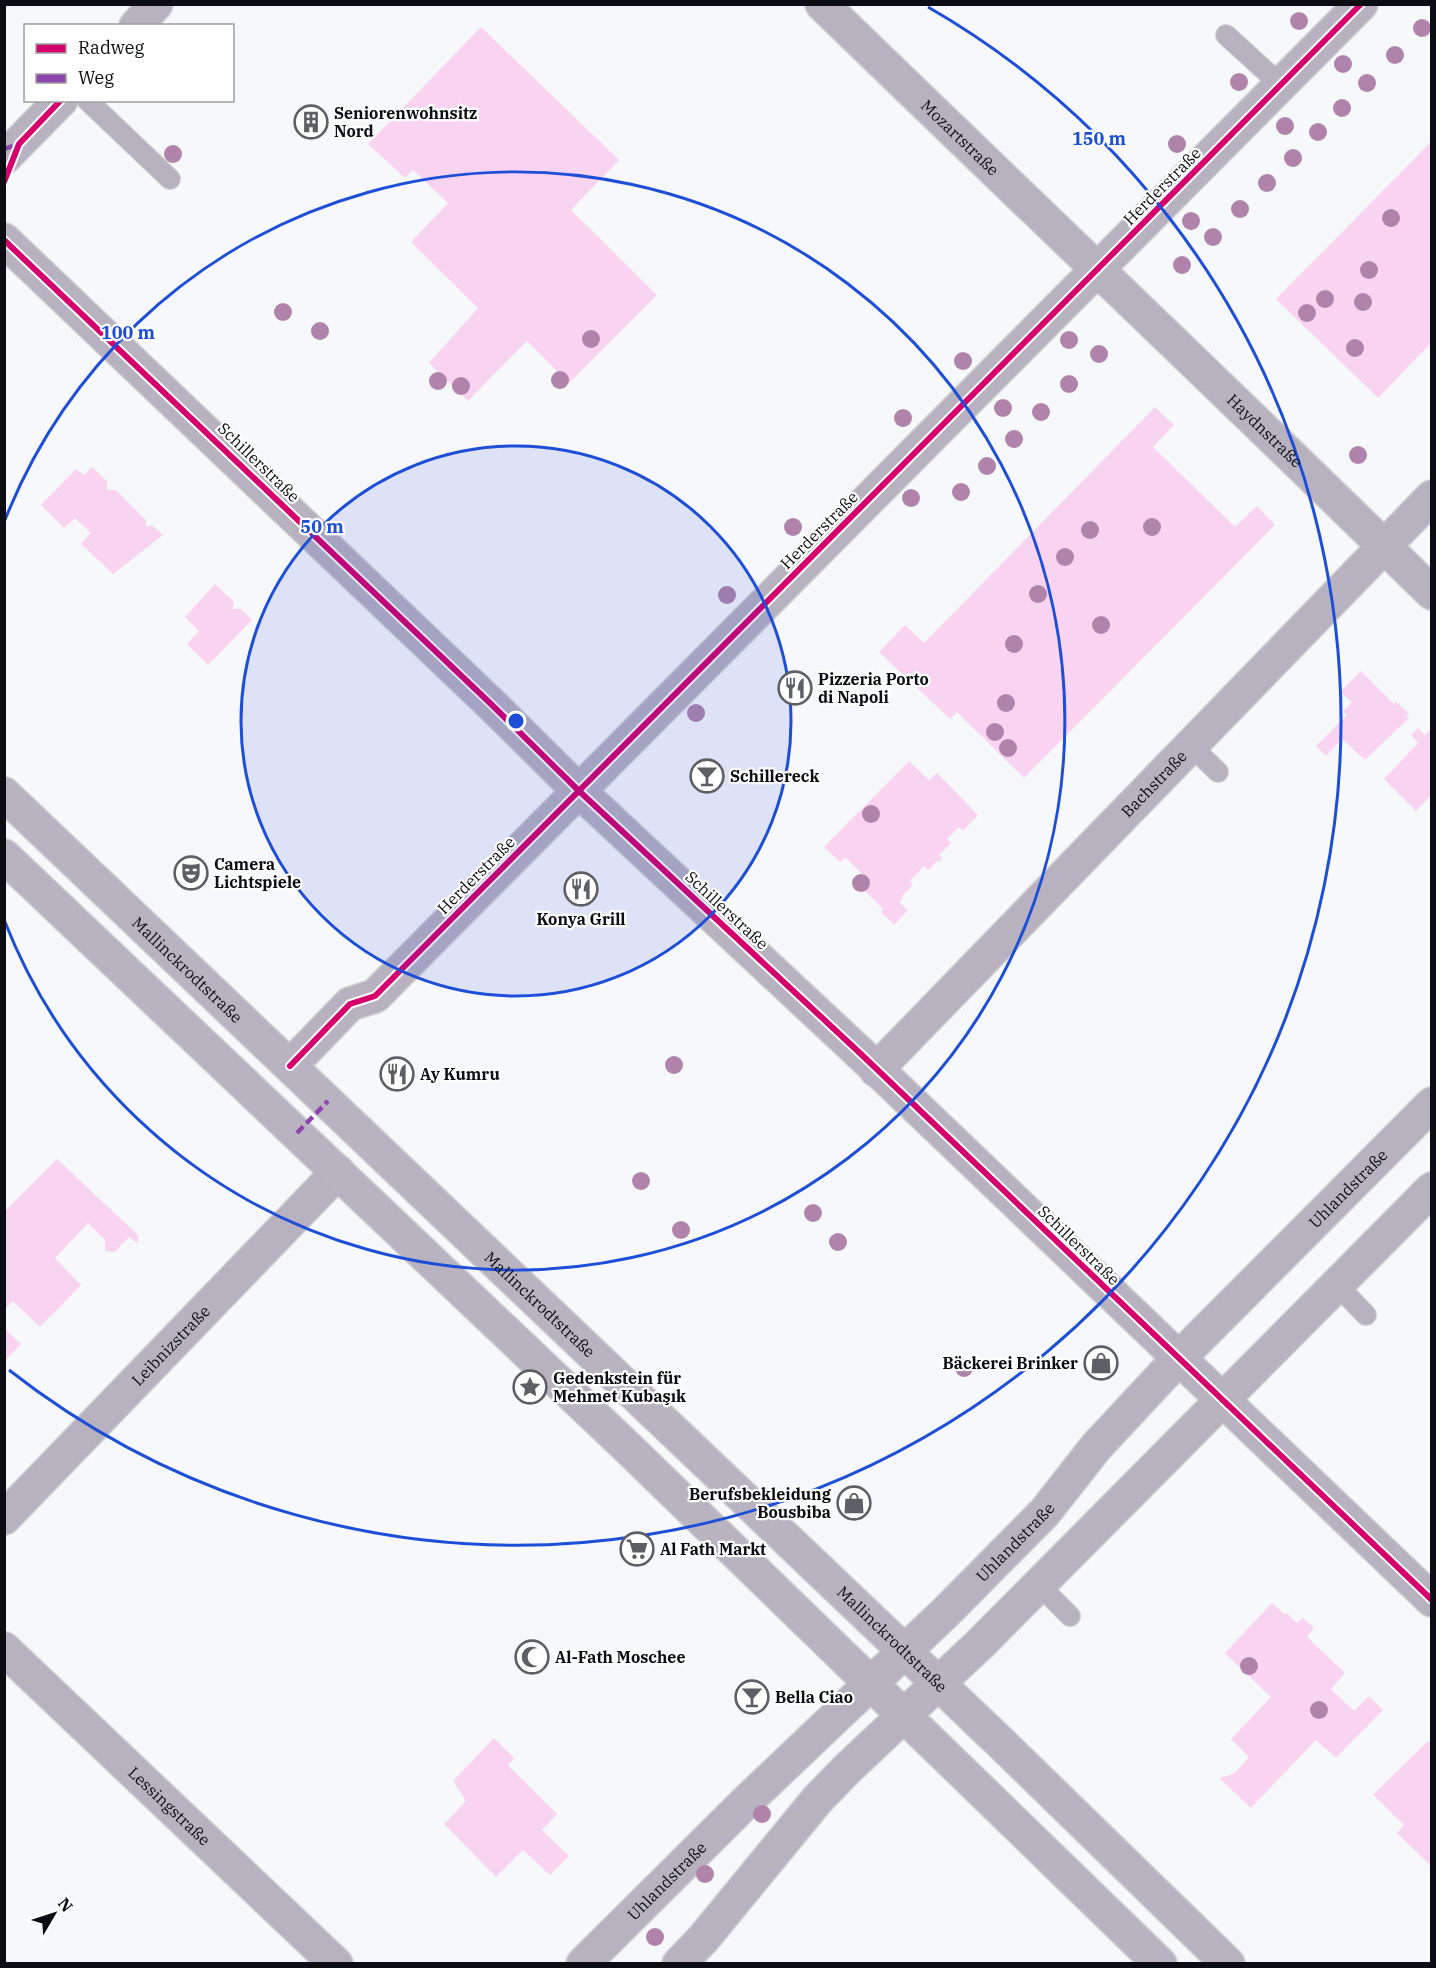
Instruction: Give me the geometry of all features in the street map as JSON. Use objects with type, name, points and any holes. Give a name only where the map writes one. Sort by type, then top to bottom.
[{"type":"main road","name":"Mallinckrodtstraße","points":[[4,794],[147,933],[904,1650],[1228,1964]]},
{"type":"main road","points":[[4,856],[338,1172],[870,1682],[1160,1964]]},
{"type":"street","points":[[138,24],[156,4]]},
{"type":"street","name":"Mozartstraße","points":[[822,4],[1097,271]]},
{"type":"street","name":"Herderstraße","points":[[290,1066],[350,1004],[375,996],[1361,4]]},
{"type":"street","points":[[4,158],[59,102]]},
{"type":"street","name":"Schillerstraße","points":[[4,240],[483,696],[578,790],[696,898],[1431,1600]]},
{"type":"street","name":"Haydnstraße","points":[[1097,271],[1203,370],[1431,593]]},
{"type":"street","name":"Bachstraße","points":[[876,1070],[1431,497]]},
{"type":"street","name":"Uhlandstraße","points":[[583,1964],[746,1802],[954,1604],[1045,1512],[1096,1447],[1178,1359],[1431,1104]]},
{"type":"street","name":"Leibnizstraße","points":[[4,1518],[338,1172]]},
{"type":"street","points":[[679,1964],[703,1939],[817,1800],[860,1755],[1039,1585],[1431,1189]]},
{"type":"street","name":"Lessingstraße","points":[[4,1649],[336,1964]]},
{"type":"lane","points":[[1226,35],[1281,85]]},
{"type":"lane","points":[[89,102],[170,178]]},
{"type":"lane","points":[[1191,746],[1218,772]]},
{"type":"lane","points":[[1336,1286],[1366,1315]]},
{"type":"lane","points":[[1039,1585],[1070,1616]]},
{"type":"shaded area","points":[[481,27],[619,160],[571,210],[657,295],[569,383],[527,341],[468,401],[429,363],[478,308],[411,242],[448,203],[413,170],[405,178],[368,144]]},
{"type":"shaded area","points":[[1431,142],[1431,343],[1378,398],[1276,299]]},
{"type":"shaded area","points":[[1155,407],[1174,425],[1153,447],[1235,527],[1257,506],[1275,525],[1024,778],[957,712],[950,719],[879,652],[905,625],[924,643]]},
{"type":"shaded area","points":[[92,467],[107,481],[107,490],[116,490],[146,520],[146,526],[153,526],[163,535],[113,574],[81,544],[91,533],[75,518],[64,528],[41,505],[76,469],[84,475]]},
{"type":"shaded area","points":[[215,584],[234,602],[233,609],[241,609],[252,620],[208,665],[187,644],[199,631],[185,617]]},
{"type":"shaded area","points":[[1361,671],[1394,704],[1396,702],[1409,713],[1406,716],[1409,718],[1365,760],[1342,739],[1326,756],[1316,746],[1347,715],[1343,711],[1352,702],[1340,692]]},
{"type":"shaded area","points":[[1418,728],[1425,735],[1430,730],[1431,732],[1432,794],[1416,811],[1384,779],[1418,743],[1411,735]]},
{"type":"shaded area","points":[[909,761],[929,780],[937,773],[978,815],[963,831],[959,827],[947,839],[951,843],[939,855],[942,858],[939,862],[937,861],[928,870],[924,866],[910,881],[913,885],[899,902],[908,910],[894,925],[881,912],[883,909],[865,891],[867,888],[859,879],[863,875],[845,857],[840,862],[824,847]]},
{"type":"shaded area","points":[[57,1159],[139,1236],[137,1243],[129,1237],[115,1252],[105,1251],[105,1240],[88,1223],[55,1258],[81,1285],[40,1327],[13,1301],[5,1309],[5,1211]]},
{"type":"shaded area","points":[[4,1328],[21,1344],[5,1361],[4,1361]]},
{"type":"shaded area","points":[[1272,1603],[1297,1623],[1303,1618],[1314,1628],[1307,1637],[1345,1673],[1331,1689],[1354,1711],[1369,1696],[1383,1710],[1336,1758],[1316,1740],[1251,1808],[1219,1778],[1234,1774],[1249,1757],[1231,1739],[1271,1697],[1225,1653]]},
{"type":"shaded area","points":[[494,1738],[514,1758],[508,1765],[557,1814],[542,1830],[569,1856],[550,1875],[523,1850],[496,1877],[444,1824],[466,1801],[453,1781]]},
{"type":"shaded area","points":[[1428,1741],[1432,1744],[1432,1863],[1430,1865],[1397,1833],[1404,1825],[1373,1795]]},
{"type":"marked path","points":[[4,149],[19,144]]},
{"type":"marked path","points":[[297,1133],[328,1101]]},
{"type":"cycle path","points":[[290,1066],[350,1004],[375,996],[1361,4]]},
{"type":"cycle path","points":[[4,182],[19,144],[59,102]]},
{"type":"cycle path","points":[[4,240],[491,704],[578,790],[863,1056],[1432,1600]]},
{"type":"place","name":"Seniorenwohnsitz Nord","points":[[311,122]]},
{"type":"place","name":"Pizzeria Porto di Napoli","points":[[795,688]]},
{"type":"place","name":"Schillereck","points":[[707,776]]},
{"type":"place","name":"Camera Lichtspiele","points":[[191,873]]},
{"type":"place","name":"Konya Grill","points":[[581,889]]},
{"type":"place","name":"Ay Kumru","points":[[397,1074]]},
{"type":"place","name":"Bäckerei Brinker","points":[[1101,1363]]},
{"type":"place","name":"Gedenkstein für Mehmet Kubaşık","points":[[530,1387]]},
{"type":"place","name":"Berufsbekleidung Bousbiba","points":[[854,1503]]},
{"type":"place","name":"Al Fath Markt","points":[[637,1549]]},
{"type":"place","name":"Al-Fath Moschee","points":[[532,1657]]},
{"type":"place","name":"Bella Ciao","points":[[752,1697]]}]
